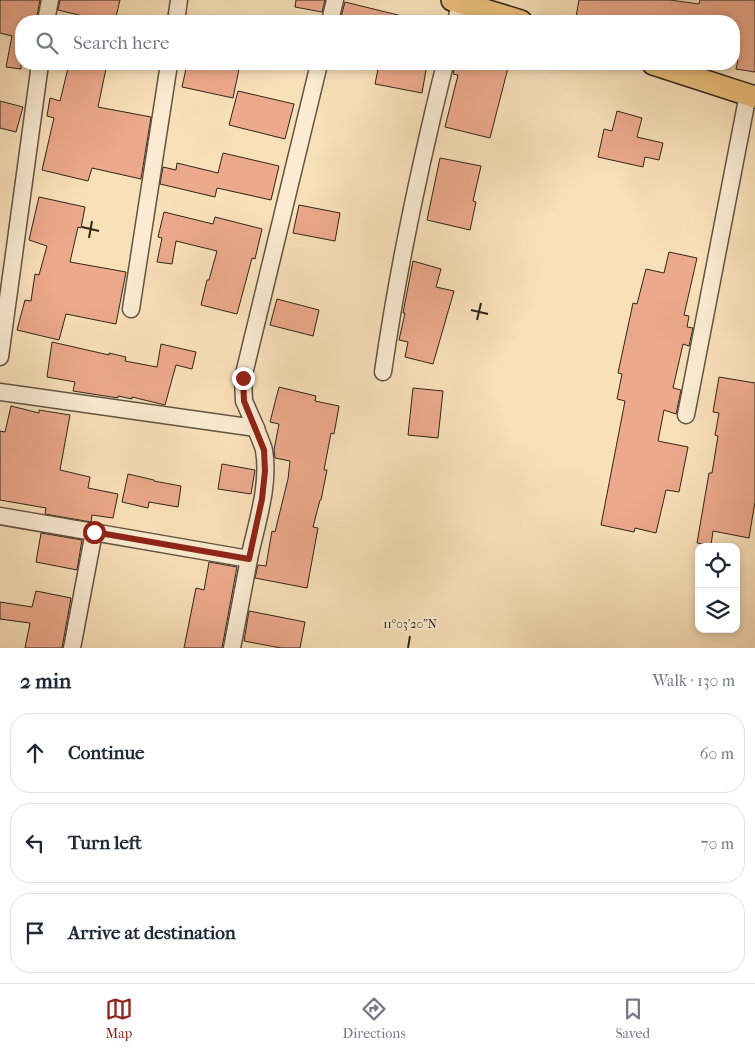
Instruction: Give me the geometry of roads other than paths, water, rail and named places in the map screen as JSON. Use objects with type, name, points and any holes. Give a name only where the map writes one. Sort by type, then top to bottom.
[{"type":"main road","points":[[456,8],[509,12]]},
{"type":"main road","points":[[672,70],[752,96]]},
{"type":"street","points":[[47,15],[50,0]]},
{"type":"street","points":[[177,15],[179,0]]},
{"type":"street","points":[[331,15],[335,0]]},
{"type":"street","points":[[0,357],[39,70]]},
{"type":"street","points":[[131,309],[169,70]]},
{"type":"street","points":[[232,648],[262,499],[265,471],[264,450],[244,401],[243,378],[318,70]]},
{"type":"street","points":[[383,372],[392,313],[427,135],[443,70]]},
{"type":"street","points":[[686,415],[752,96]]},
{"type":"street","points":[[0,392],[256,428]]},
{"type":"street","points":[[0,516],[249,559]]},
{"type":"street","points":[[72,648],[94,532]]}]
